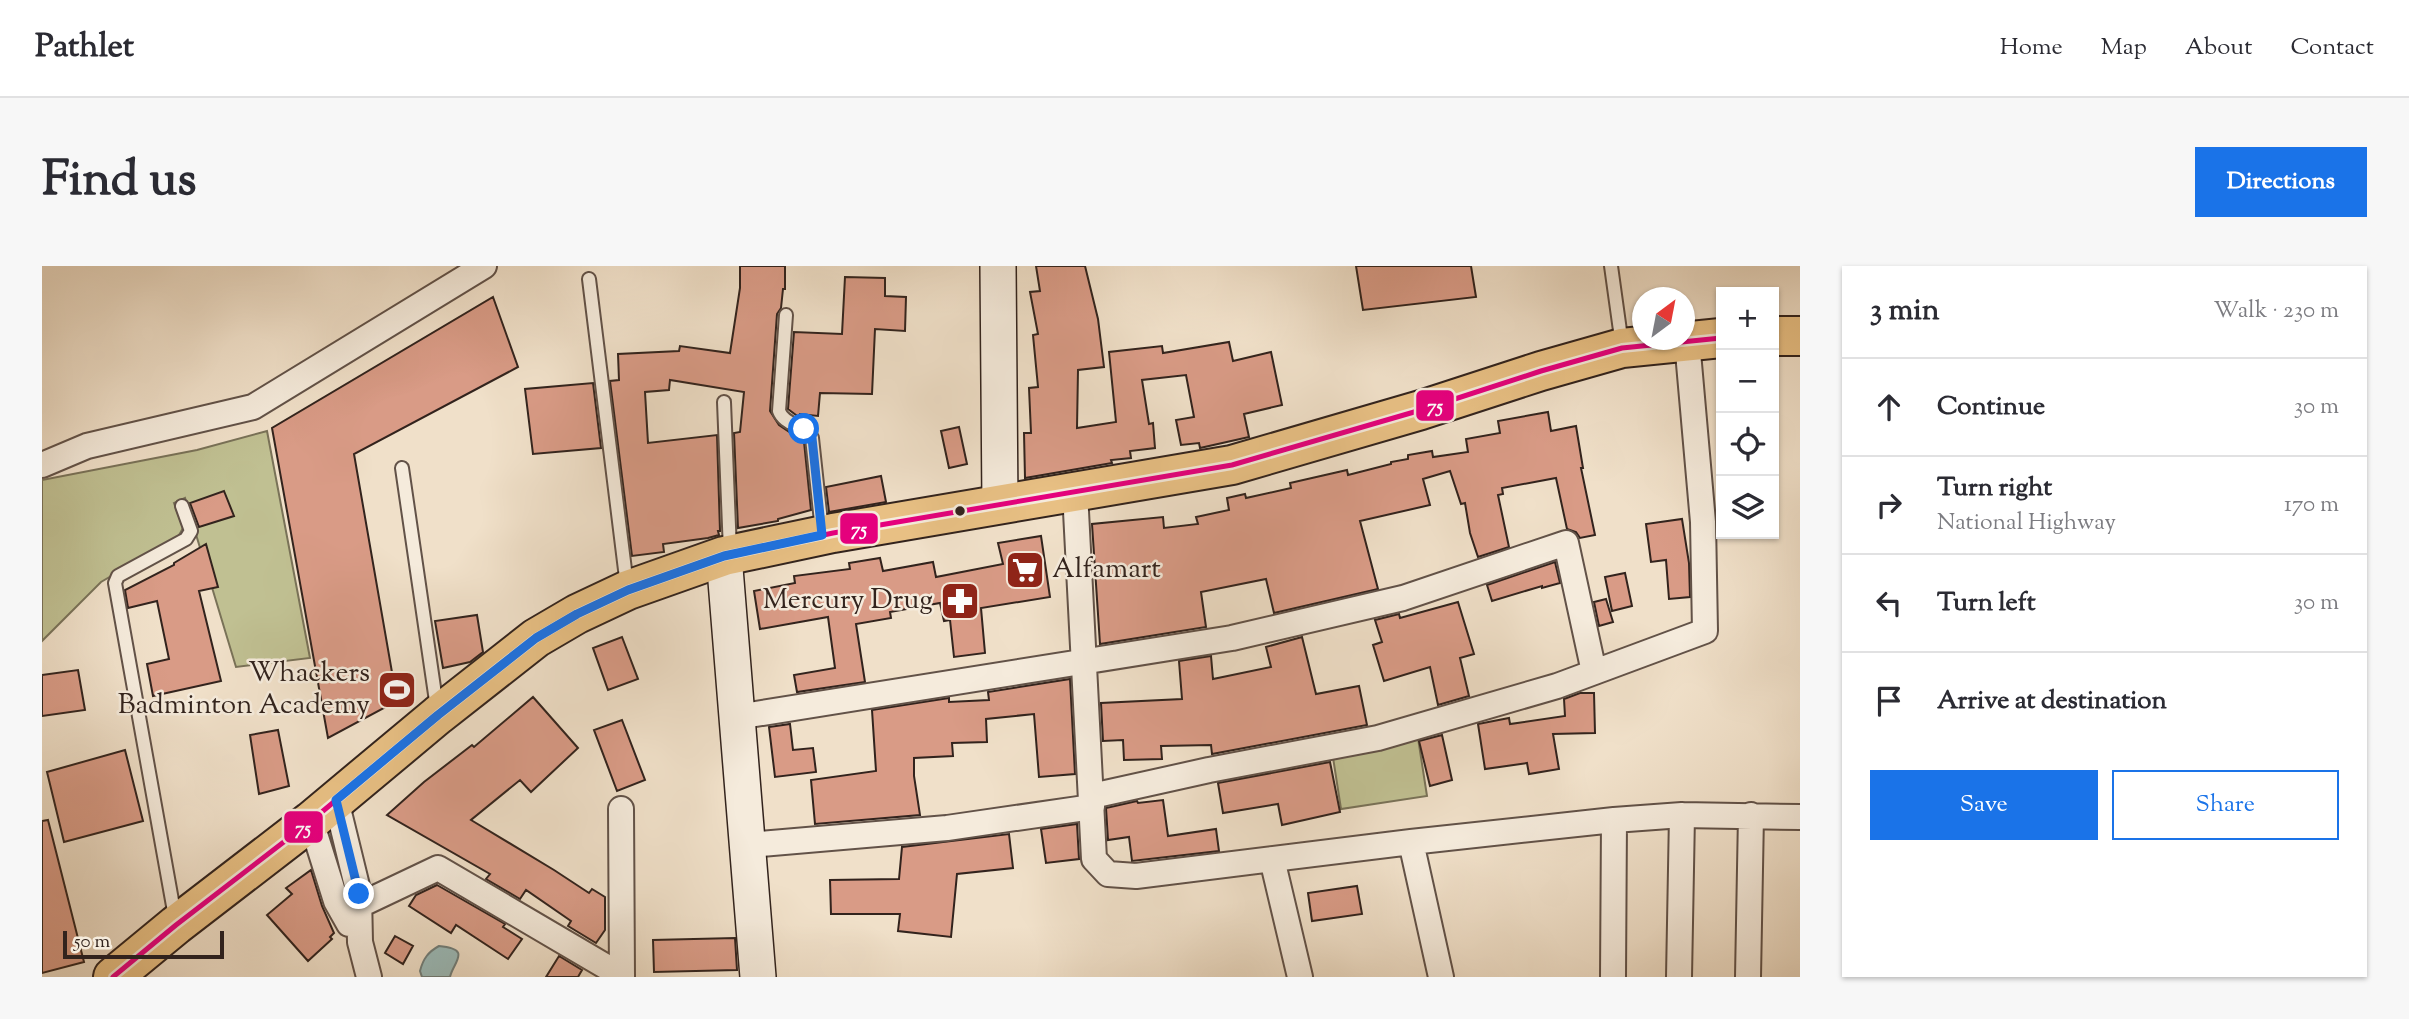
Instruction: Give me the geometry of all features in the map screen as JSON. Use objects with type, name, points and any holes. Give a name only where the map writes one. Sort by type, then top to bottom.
[{"type":"main road","points":[[1779,336],[1800,336]]},
{"type":"main road","points":[[113,977],[324,811],[438,715],[536,638],[577,614],[628,590],[727,556],[822,535],[1232,465],[1622,348],[1704,340]]},
{"type":"street","points":[[42,466],[87,446],[253,407],[484,266]]},
{"type":"street","points":[[998,266],[1000,505]]},
{"type":"street","points":[[749,845],[947,828],[1092,801],[1209,770],[1378,738],[1557,686],[1704,631],[1704,340]]},
{"type":"street","points":[[1075,492],[1094,859],[1108,874],[1136,876],[1614,820],[1682,815],[1800,817]]},
{"type":"street","points":[[737,717],[1232,638],[1403,598],[1566,543],[1594,672]]},
{"type":"street","points":[[727,556],[758,977]]},
{"type":"street","points":[[621,809],[622,976]]},
{"type":"street","points":[[324,811],[336,901],[351,908],[438,868],[622,976]]},
{"type":"street","points":[[1679,977],[1682,815]]},
{"type":"street","points":[[1748,977],[1751,815]]},
{"type":"street","points":[[1613,977],[1614,820]]},
{"type":"street","points":[[1411,842],[1441,977]]},
{"type":"street","points":[[1272,859],[1300,977]]},
{"type":"street","points":[[351,908],[369,977]]},
{"type":"lane","points":[[1611,266],[1622,348]]},
{"type":"lane","points":[[589,279],[628,590]]},
{"type":"lane","points":[[786,314],[779,411],[782,418],[804,429],[812,438],[822,535]]},
{"type":"lane","points":[[724,402],[727,556]]},
{"type":"lane","points":[[402,468],[438,715]]},
{"type":"lane","points":[[176,925],[115,583],[118,576],[186,538],[191,531],[182,506]]},
{"type":"green space","points":[[267,431],[310,658],[236,667],[185,498],[174,503],[183,528],[178,537],[101,582],[42,641],[42,480],[197,450]]},
{"type":"green space","points":[[1418,738],[1427,796],[1341,809],[1332,751]]},
{"type":"water","points":[[439,946],[458,953],[450,977],[422,977],[420,971],[424,959]]},
{"type":"building","points":[[740,266],[785,266],[785,289],[777,314],[770,411],[779,425],[804,442],[811,510],[778,521],[738,528],[734,433],[740,432],[744,392],[670,380],[669,390],[645,392],[648,443],[717,435],[720,531],[719,535],[708,538],[663,544],[664,552],[632,556],[610,381],[619,380],[618,354],[679,351],[680,346],[730,353],[740,288]]},
{"type":"building","points":[[1036,266],[1085,266],[1098,319],[1104,367],[1078,370],[1077,428],[1116,422],[1109,352],[1162,346],[1163,353],[1229,342],[1233,361],[1271,352],[1282,405],[1244,414],[1249,437],[1200,448],[1199,443],[1181,445],[1176,420],[1194,417],[1186,375],[1142,380],[1149,424],[1153,423],[1155,448],[1130,451],[1131,458],[1111,460],[1112,463],[1025,478],[1024,433],[1031,433],[1029,388],[1038,387],[1033,335],[1038,334],[1030,292],[1040,291]]},
{"type":"building","points":[[1356,266],[1471,266],[1476,297],[1363,310]]},
{"type":"building","points":[[845,277],[885,278],[885,296],[906,297],[905,331],[875,329],[872,394],[820,393],[818,416],[800,414],[800,418],[788,409],[794,332],[842,334]]},
{"type":"building","points":[[493,297],[518,367],[354,454],[397,701],[328,738],[272,428]]},
{"type":"building","points":[[593,383],[601,448],[533,454],[525,389]]},
{"type":"building","points":[[1548,412],[1551,431],[1576,426],[1581,468],[1595,535],[1580,538],[1576,532],[1567,529],[1556,478],[1502,488],[1503,494],[1498,495],[1509,547],[1478,557],[1470,533],[1465,503],[1461,504],[1450,471],[1423,479],[1430,505],[1360,521],[1378,589],[1274,613],[1266,579],[1201,592],[1206,627],[1100,644],[1092,524],[1163,517],[1164,528],[1198,524],[1196,517],[1229,510],[1227,498],[1245,494],[1246,498],[1291,488],[1290,483],[1347,470],[1348,475],[1408,459],[1408,455],[1432,451],[1433,457],[1468,452],[1466,439],[1500,433],[1498,421]]},
{"type":"building","points":[[959,427],[967,464],[949,468],[941,431]]},
{"type":"building","points":[[881,476],[886,502],[829,512],[826,487]]},
{"type":"building","points":[[224,491],[234,516],[199,527],[190,503]]},
{"type":"building","points":[[1682,519],[1689,563],[1690,597],[1669,599],[1666,560],[1651,562],[1646,524]]},
{"type":"building","points":[[1041,536],[1050,597],[981,608],[985,653],[954,657],[950,620],[944,621],[940,603],[890,612],[891,618],[856,624],[865,682],[797,692],[794,675],[835,668],[828,617],[760,629],[754,591],[795,583],[794,576],[850,569],[849,563],[880,558],[883,571],[933,562],[936,577],[1003,564],[998,543]]},
{"type":"building","points":[[206,544],[218,587],[199,591],[221,681],[153,696],[147,664],[169,659],[157,601],[128,608],[125,590],[174,565]]},
{"type":"building","points":[[1555,562],[1560,583],[1492,601],[1487,585]]},
{"type":"building","points":[[1625,573],[1632,606],[1612,611],[1605,577]]},
{"type":"building","points":[[1606,599],[1613,622],[1599,626],[1594,602]]},
{"type":"building","points":[[1458,602],[1474,654],[1460,658],[1469,696],[1438,705],[1430,667],[1384,681],[1373,645],[1382,642],[1375,620],[1399,614],[1400,618]]},
{"type":"building","points":[[477,615],[483,652],[470,662],[443,668],[435,621]]},
{"type":"building","points":[[622,637],[638,679],[608,690],[593,648]]},
{"type":"building","points":[[1302,637],[1316,694],[1359,686],[1367,725],[1212,754],[1211,745],[1161,746],[1162,759],[1124,760],[1123,740],[1103,741],[1101,703],[1182,699],[1179,661],[1211,656],[1213,679],[1271,667],[1266,647]]},
{"type":"building","points":[[78,670],[85,710],[42,716],[42,675]]},
{"type":"building","points":[[1070,679],[1075,774],[1039,777],[1034,714],[986,719],[987,742],[952,743],[953,756],[914,758],[920,815],[815,824],[811,780],[876,771],[872,710],[949,698],[949,702],[989,700],[988,692]]},
{"type":"building","points":[[1580,693],[1594,693],[1595,733],[1553,734],[1559,769],[1529,774],[1527,763],[1485,769],[1478,724],[1509,718],[1510,724],[1565,716],[1564,699]]},
{"type":"building","points":[[533,697],[578,748],[531,792],[520,780],[471,820],[589,893],[592,889],[605,897],[605,930],[596,943],[568,926],[571,921],[526,890],[520,899],[486,879],[490,874],[387,815],[424,782],[472,745],[474,747]]},
{"type":"building","points":[[622,720],[645,780],[617,791],[594,730]]},
{"type":"building","points":[[790,724],[793,750],[813,748],[816,772],[775,777],[769,727]]},
{"type":"building","points":[[278,730],[289,786],[259,794],[250,735]]},
{"type":"building","points":[[1442,735],[1452,780],[1430,786],[1419,741]]},
{"type":"building","points":[[125,750],[143,821],[64,842],[47,772]]},
{"type":"building","points":[[1330,762],[1340,812],[1282,825],[1278,804],[1223,813],[1218,783]]},
{"type":"building","points":[[1163,800],[1168,836],[1216,829],[1219,851],[1132,861],[1129,837],[1108,840],[1106,808],[1137,801]]},
{"type":"building","points":[[48,820],[84,962],[42,973],[42,821]]},
{"type":"building","points":[[1077,824],[1079,859],[1046,863],[1041,829]]},
{"type":"building","points":[[1009,834],[1013,868],[957,874],[951,937],[898,931],[900,914],[831,914],[830,880],[899,879],[902,847]]},
{"type":"building","points":[[311,870],[334,933],[330,937],[332,939],[308,961],[267,915],[292,894],[286,888]]},
{"type":"building","points":[[437,885],[505,924],[503,927],[522,939],[508,959],[456,925],[451,933],[409,906],[416,895]]},
{"type":"building","points":[[1357,886],[1362,914],[1312,921],[1308,893]]},
{"type":"building","points":[[395,936],[413,946],[403,964],[385,953]]},
{"type":"building","points":[[735,938],[737,970],[654,972],[653,940]]},
{"type":"building","points":[[559,956],[582,970],[578,977],[546,977]]},
{"type":"transit line","name":"75","points":[[113,977],[536,638],[577,614],[628,590],[724,556],[833,533],[1232,465],[1622,348],[1716,339]]},
{"type":"place","name":"Alfamart","points":[[1025,570]]},
{"type":"place","name":"Mercury Drug","points":[[960,601]]},
{"type":"place","name":"Whackers Badminton Academy","points":[[397,690]]},
{"type":"route","points":[[359,894],[336,800],[536,638],[577,614],[628,590],[724,556],[822,535],[812,438],[804,429]]}]
